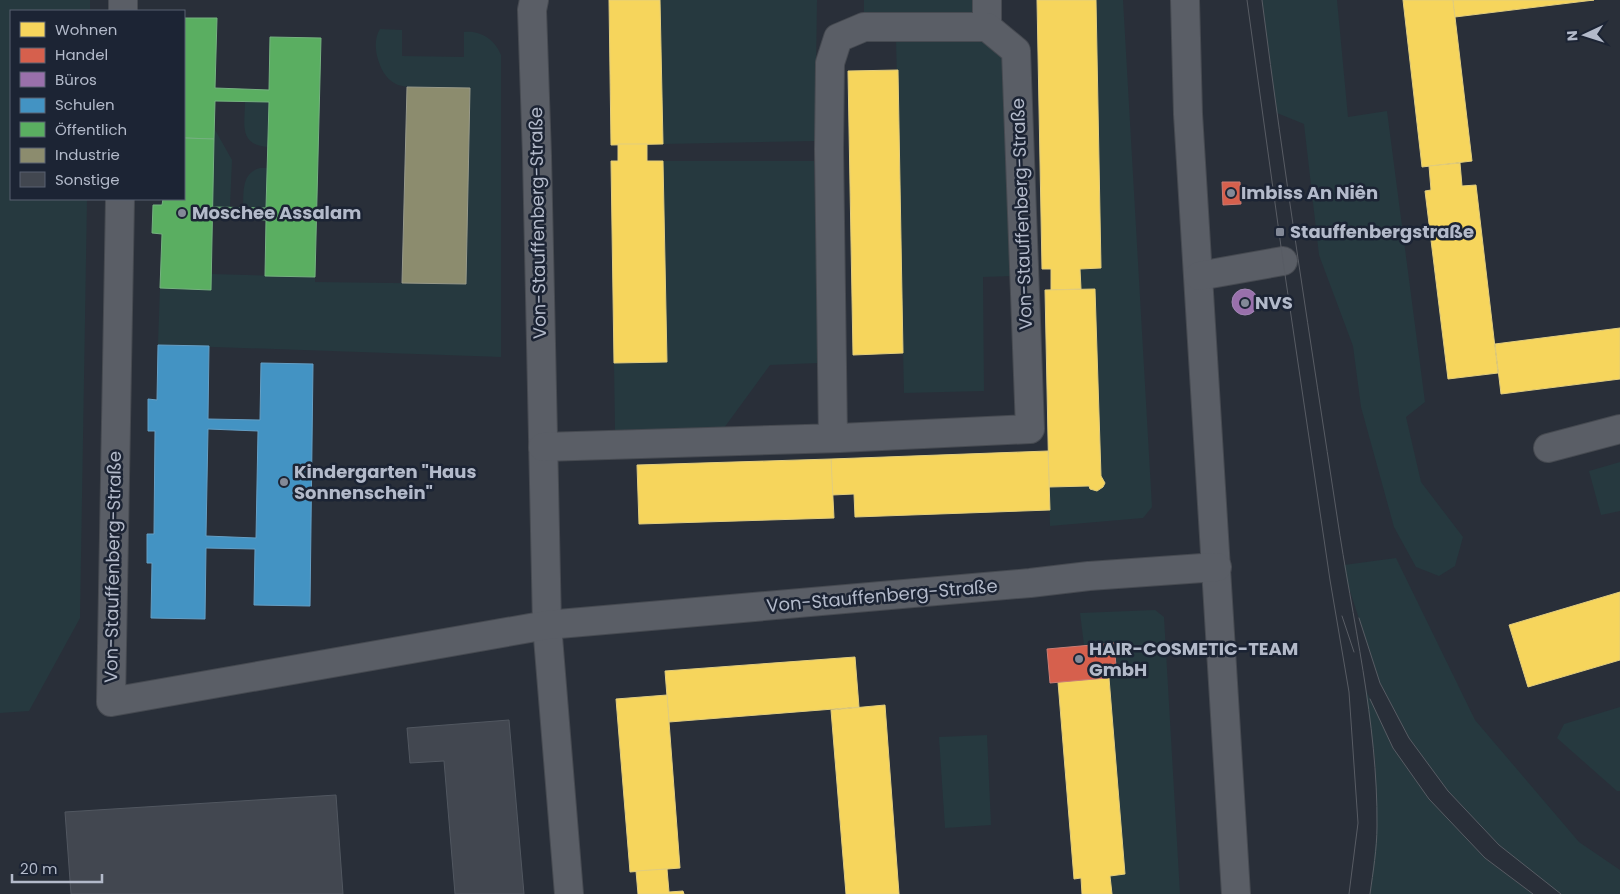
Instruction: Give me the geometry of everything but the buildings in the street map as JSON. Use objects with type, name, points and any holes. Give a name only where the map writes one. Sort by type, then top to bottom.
[{"type":"street","name":"Von-Stauffenberg-Straße","points":[[534,0],[532,10],[538,166],[547,625],[569,894]]},
{"type":"street","points":[[834,438],[829,139],[830,63],[838,38],[864,27],[987,27],[987,0]]},
{"type":"street","points":[[1185,0],[1188,114],[1236,894]]},
{"type":"street","name":"Von-Stauffenberg-Straße","points":[[543,447],[834,438],[1030,429],[1016,51],[987,27]]},
{"type":"street","name":"Von-Stauffenberg-Straße","points":[[120,200],[111,702],[547,625],[1021,584],[1089,576],[1217,567]]},
{"type":"street","points":[[1199,276],[1283,261]]},
{"type":"street","points":[[1548,448],[1620,429]]},
{"type":"shaded area","points":[[0,0],[90,0],[90,10],[10,10],[10,200],[87,200],[80,618],[29,711],[0,713]]},
{"type":"shaded area","points":[[660,0],[817,0],[815,141],[663,144]]},
{"type":"shaded area","points":[[864,0],[987,0],[987,27],[864,27]]},
{"type":"shaded area","points":[[1096,0],[1123,0],[1152,507],[1143,518],[1050,526],[1049,487],[1089,486],[1090,489],[1097,491],[1105,483],[1101,476],[1095,289],[1081,289],[1080,269],[1101,268]]},
{"type":"shaded area","points":[[1262,0],[1337,0],[1348,117],[1387,111],[1425,402],[1406,417],[1421,482],[1463,537],[1455,566],[1439,576],[1416,567],[1394,527],[1361,407],[1353,346],[1319,255],[1304,124],[1277,113]]},
{"type":"shaded area","points":[[380,29],[402,30],[402,56],[464,57],[464,32],[482,34],[487,37],[501,55],[501,357],[158,345],[160,288],[210,290],[211,274],[315,277],[315,282],[465,284],[470,88],[410,87],[392,82],[384,72],[377,56],[376,42]]},
{"type":"shaded area","points":[[896,38],[985,39],[1006,57],[1013,276],[983,277],[984,391],[904,393]]},
{"type":"shaded area","points":[[245,102],[269,102],[268,147],[258,145],[248,138],[244,125]]},
{"type":"shaded area","points":[[214,128],[232,160],[230,207],[212,207]]},
{"type":"shaded area","points":[[663,161],[814,161],[818,363],[770,365],[724,428],[615,430],[614,363],[667,362]]},
{"type":"shaded area","points":[[260,168],[268,168],[266,208],[243,208],[245,184],[249,174]]},
{"type":"shaded area","points":[[1620,462],[1620,511],[1601,515],[1589,471]]},
{"type":"shaded area","points":[[1396,558],[1475,720],[1579,842],[1620,870],[1620,894],[1561,894],[1558,892],[1499,845],[1448,791],[1409,738],[1380,683],[1347,582],[1344,565]]},
{"type":"shaded area","points":[[1155,610],[1164,617],[1180,894],[1112,894],[1110,876],[1125,874],[1109,678],[1117,677],[1115,643],[1084,645],[1080,613]]},
{"type":"shaded area","points":[[1365,688],[1393,748],[1429,799],[1485,858],[1533,894],[1370,894],[1377,828],[1375,759]]},
{"type":"shaded area","points":[[1620,707],[1620,791],[1617,791],[1557,738],[1564,724]]},
{"type":"shaded area","points":[[987,735],[991,825],[945,828],[939,737]]},
{"type":"tram line","points":[[1247,0],[1330,580],[1349,692],[1358,823],[1349,894]]},
{"type":"tram line","points":[[1262,0],[1279,129],[1343,555],[1369,709],[1376,787],[1377,826],[1376,852],[1370,894]]},
{"type":"tram line","points":[[1342,616],[1354,652]]},
{"type":"tram line","points":[[1359,618],[1380,683],[1409,738],[1448,791],[1499,845],[1561,894]]},
{"type":"tram line","points":[[1370,699],[1393,748],[1429,799],[1485,858],[1533,894]]},
{"type":"place","name":"Imbiss An Niên","points":[[1231,193]]},
{"type":"place","name":"Moschee Assalam","points":[[182,213]]},
{"type":"place","name":"Stauffenbergstraße","points":[[1280,232]]},
{"type":"place","name":"NVS","points":[[1245,303]]},
{"type":"place","name":"Kindergarten \"Haus Sonnenschein\"","points":[[284,482]]},
{"type":"place","name":"HAIR-COSMETIC-TEAM GmbH","points":[[1079,659]]}]
